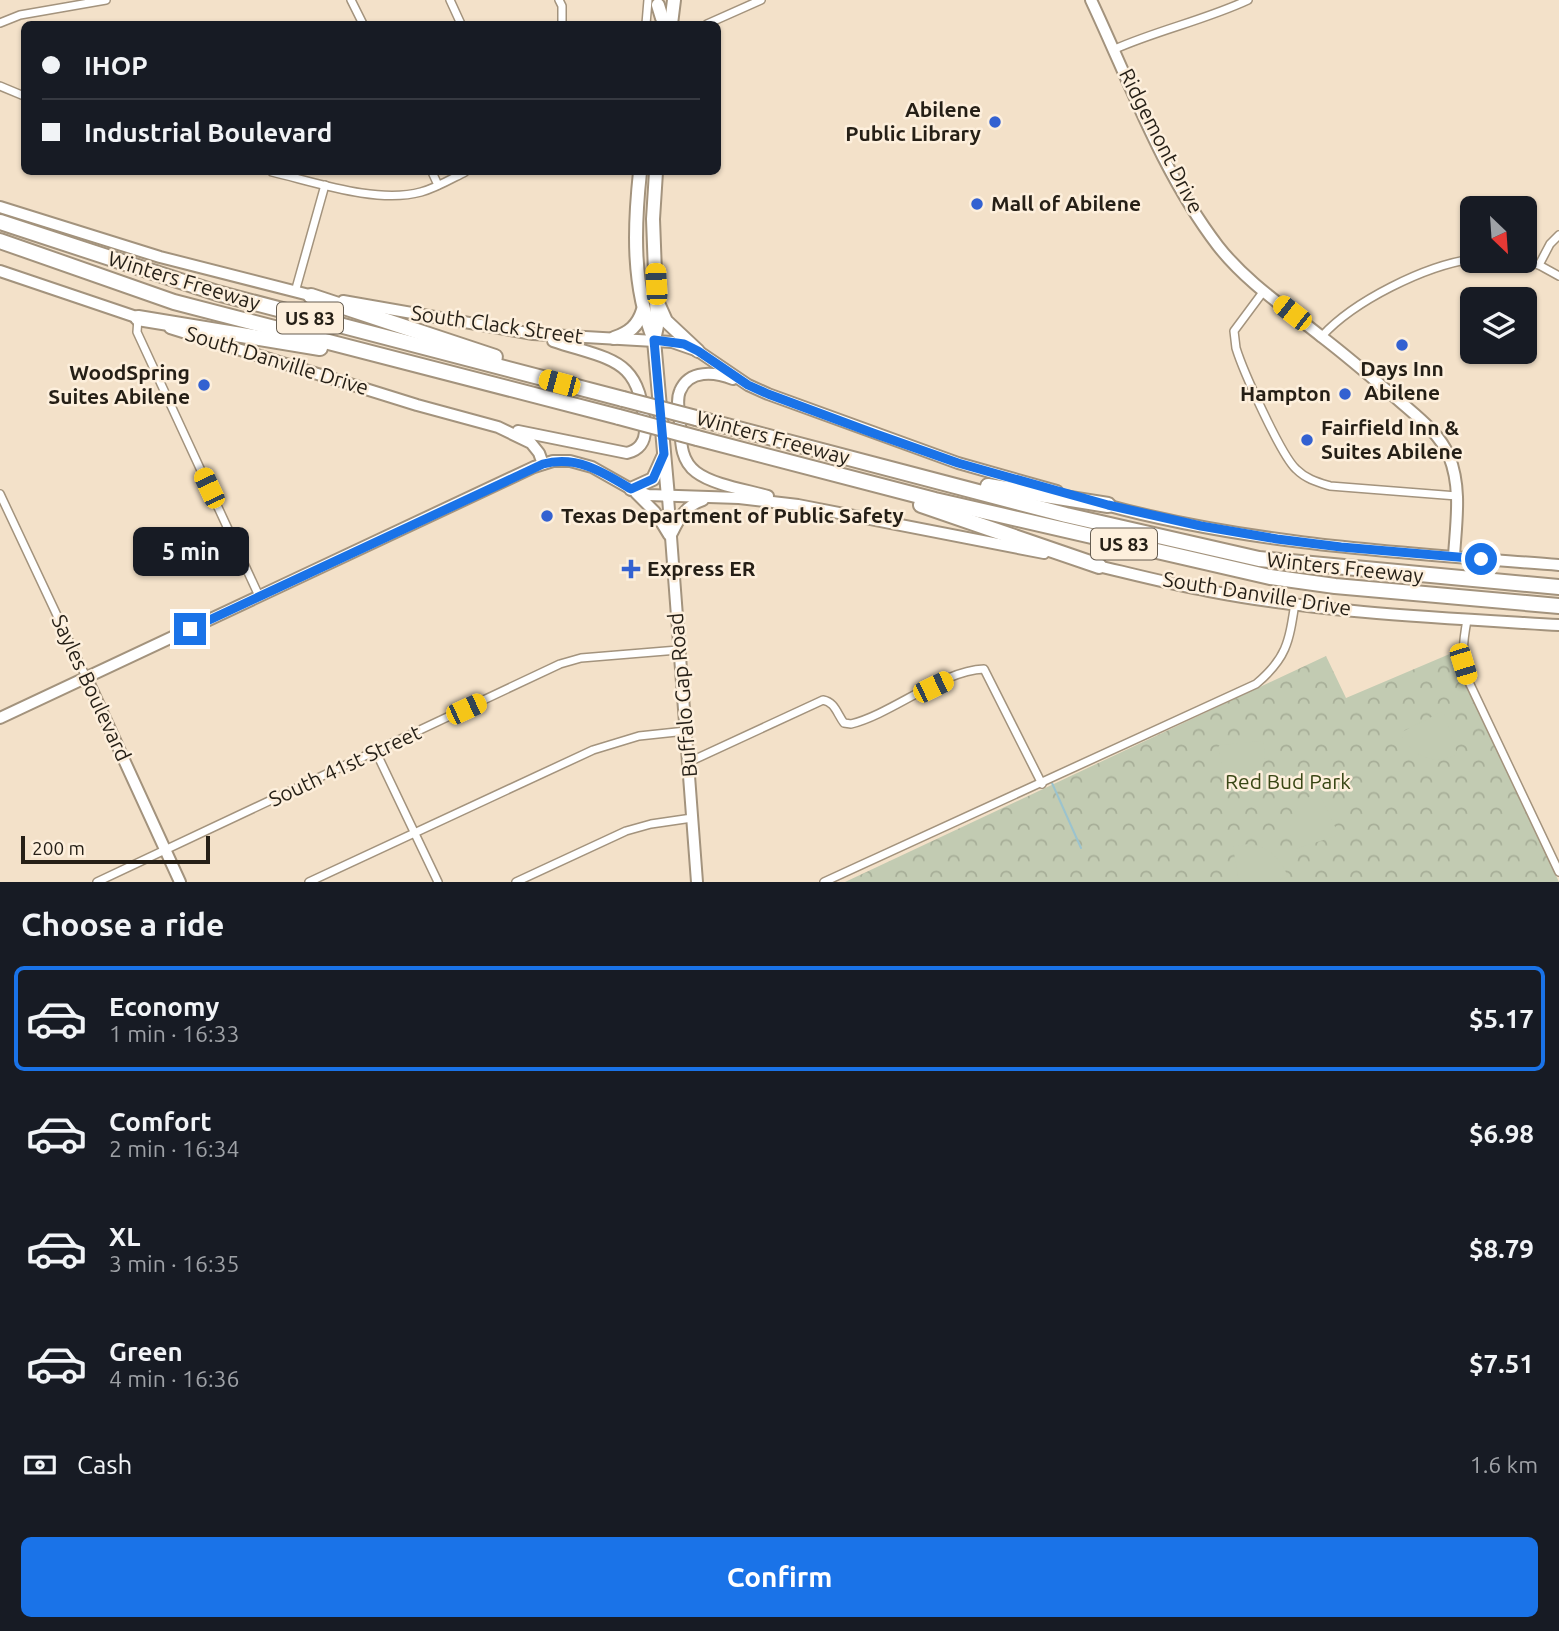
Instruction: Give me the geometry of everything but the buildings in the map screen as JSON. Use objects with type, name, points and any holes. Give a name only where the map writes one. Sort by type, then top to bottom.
[{"type":"highway","name":"Winters Freeway","points":[[0,222],[217,293],[1066,515],[1259,559],[1559,587]]},
{"type":"highway","name":"Winters Freeway","points":[[0,242],[174,302],[935,500],[1270,578],[1559,606]]},
{"type":"highway","points":[[311,296],[585,390]]},
{"type":"highway","points":[[138,317],[271,341],[389,358]]},
{"type":"highway","points":[[804,465],[1099,566]]},
{"type":"highway","points":[[911,473],[1108,505]]},
{"type":"main road","points":[[673,21],[674,0]]},
{"type":"main road","name":"Ridgemont Drive","points":[[1091,0],[1162,155],[1218,246],[1263,292],[1322,336],[1437,436],[1448,454],[1457,484],[1454,556]]},
{"type":"main road","points":[[655,2],[662,18],[668,21]]},
{"type":"main road","points":[[655,2],[656,21]]},
{"type":"main road","name":"Buffalo Gap Road","points":[[640,175],[636,232],[637,270],[643,310],[654,340],[689,762],[696,882]]},
{"type":"main road","name":"Buffalo Gap Road","points":[[654,340],[657,326],[653,219],[656,175]]},
{"type":"main road","name":"South Clack Street","points":[[0,207],[108,242],[311,296],[533,334],[684,344],[748,385],[768,394],[958,463],[1108,505],[1259,536],[1341,547],[1559,565]]},
{"type":"main road","name":"South Danville Drive","points":[[0,271],[138,317],[498,427],[531,443],[543,464]]},
{"type":"main road","points":[[657,299],[666,321],[698,351]]},
{"type":"main road","points":[[614,338],[632,329],[640,320],[643,310]]},
{"type":"main road","points":[[498,427],[627,453],[637,449],[643,442],[645,431],[640,393],[628,370],[602,357],[533,334]]},
{"type":"main road","points":[[748,385],[726,376],[705,373],[688,381],[681,388],[678,400],[683,455],[691,467],[703,476],[798,505]]},
{"type":"main road","points":[[631,489],[653,479],[664,454]]},
{"type":"main road","points":[[0,718],[543,464],[562,460],[584,464],[631,489],[655,512],[671,537]]},
{"type":"main road","name":"South Danville Drive","points":[[631,489],[648,495],[668,497],[739,498],[798,505],[1008,545],[1209,591],[1295,603],[1467,620],[1559,625]]},
{"type":"main road","points":[[671,537],[681,514],[695,503],[712,498]]},
{"type":"main road","name":"Sayles Boulevard","points":[[86,677],[180,882]]},
{"type":"street","points":[[0,23],[20,15],[106,0]]},
{"type":"street","points":[[351,0],[362,21]]},
{"type":"street","points":[[450,0],[460,21]]},
{"type":"street","points":[[559,0],[562,6],[562,21]]},
{"type":"street","points":[[714,21],[761,0]]},
{"type":"street","points":[[1115,49],[1161,30],[1207,18],[1248,0]]},
{"type":"street","points":[[647,21],[655,2]]},
{"type":"street","points":[[0,86],[21,95]]},
{"type":"street","points":[[284,175],[385,195],[422,192],[459,175]]},
{"type":"street","points":[[433,175],[438,185]]},
{"type":"street","points":[[295,292],[325,185]]},
{"type":"street","points":[[1559,234],[1550,244],[1539,265],[1559,276]]},
{"type":"street","points":[[1322,336],[1350,310],[1376,296],[1441,266],[1460,262]]},
{"type":"street","points":[[1263,292],[1234,331],[1236,348],[1280,447],[1295,468],[1315,482],[1330,485],[1457,496]]},
{"type":"street","points":[[138,317],[137,332],[259,596]]},
{"type":"street","name":"Sayles Boulevard","points":[[0,494],[86,677]]},
{"type":"street","points":[[824,882],[1256,684],[1272,671],[1282,658],[1295,603]]},
{"type":"street","points":[[1467,620],[1462,648],[1468,680],[1559,872]]},
{"type":"street","name":"South 41st Street","points":[[97,882],[560,664],[581,658],[678,650]]},
{"type":"street","points":[[689,762],[823,700],[829,701],[844,723],[851,724],[955,677],[984,669],[1042,783]]},
{"type":"street","points":[[309,882],[618,741],[686,731]]},
{"type":"street","points":[[376,752],[438,882]]},
{"type":"street","points":[[516,882],[626,831],[692,818]]},
{"type":"green space","name":"Red Bud Park","points":[[1452,653],[1559,882],[845,882],[1326,656],[1346,698]]},
{"type":"green space","points":[[1441,712],[1444,713],[1457,754],[1440,759],[1424,757],[1410,747],[1400,733]]},
{"type":"green space","points":[[1263,741],[1264,759],[1258,774],[1245,785],[1228,792],[1218,747]]},
{"type":"green space","points":[[1318,791],[1338,833],[1336,836],[1295,849],[1290,832],[1293,816],[1303,802]]},
{"type":"green space","points":[[1248,844],[1262,847],[1273,854],[1288,877],[1271,882],[1239,882],[1233,847]]},
{"type":"waterway","points":[[1052,783],[1081,848]]},
{"type":"place","name":"Abilene Public Library","points":[[995,122]]},
{"type":"place","name":"Mall of Abilene","points":[[977,204]]},
{"type":"place","name":"Days Inn Abilene","points":[[1402,345]]},
{"type":"place","name":"WoodSpring Suites Abilene","points":[[204,385]]},
{"type":"place","name":"Hampton","points":[[1345,394]]},
{"type":"place","name":"Fairfield Inn & Suites Abilene","points":[[1307,440]]},
{"type":"place","name":"Texas Department of Public Safety","points":[[547,516]]},
{"type":"place","name":"Express ER","points":[[631,569]]},
{"type":"route","points":[[190,629],[543,464],[562,460],[584,464],[631,489],[648,483],[656,474],[664,454],[654,340],[684,344],[748,385],[873,433],[987,472],[1108,505],[1201,526],[1277,539],[1481,559]]}]
